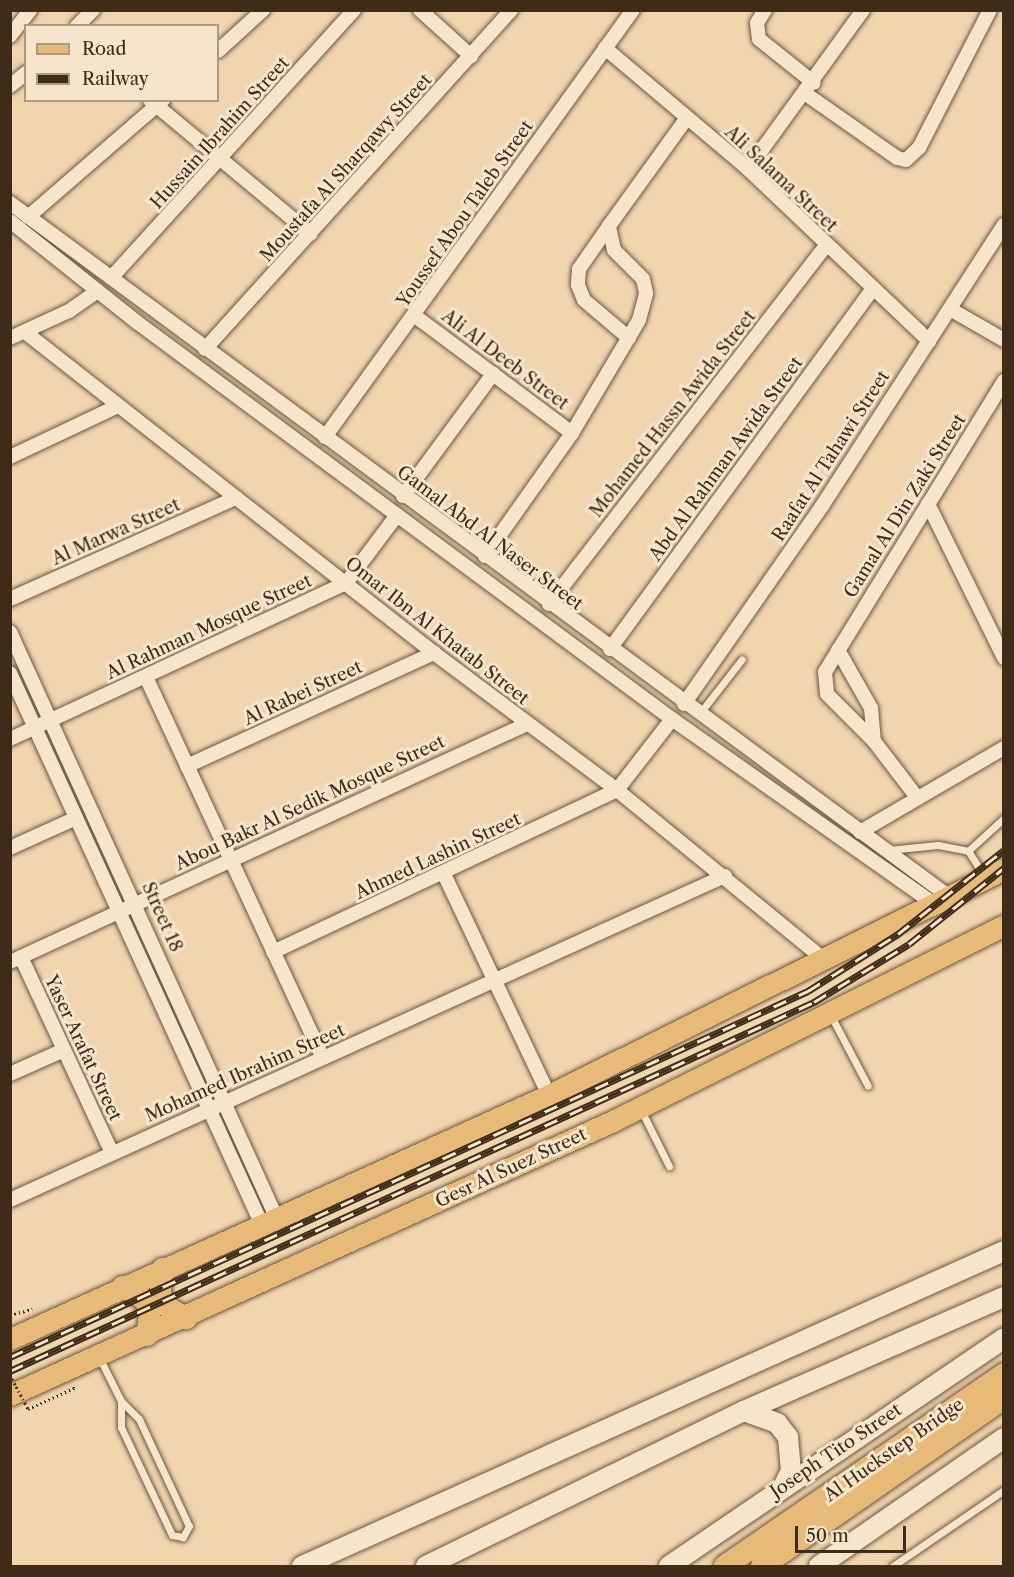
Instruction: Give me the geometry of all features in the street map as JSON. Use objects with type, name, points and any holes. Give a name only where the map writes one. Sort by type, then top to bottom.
[{"type":"highway","name":"Al Huckstep Bridge","points":[[725,1566],[1004,1374]]},
{"type":"highway","name":"Al Huckstep Bridge","points":[[762,1566],[1004,1398]]},
{"type":"main road","points":[[10,1339],[122,1286],[270,1222],[549,1095],[944,902],[995,874]]},
{"type":"main road","name":"Gesr Al Suez Street","points":[[10,1395],[186,1318],[640,1108],[1004,925]]},
{"type":"main road","points":[[302,1566],[1004,1251]]},
{"type":"main road","points":[[162,1268],[158,1281],[165,1305],[186,1318]]},
{"type":"main road","points":[[122,1286],[134,1291],[147,1305],[151,1323],[147,1335]]},
{"type":"main road","points":[[426,1566],[744,1411],[1004,1297]]},
{"type":"main road","name":"Joseph Tito Street","points":[[669,1566],[1004,1338]]},
{"type":"main road","points":[[744,1411],[777,1423],[788,1437],[793,1454],[783,1487]]},
{"type":"main road","points":[[819,1566],[1004,1438]]},
{"type":"street","points":[[10,36],[30,10]]},
{"type":"street","points":[[78,24],[93,10]]},
{"type":"street","points":[[219,50],[263,10]]},
{"type":"street","name":"Hussain Ibrahim Street","points":[[111,278],[222,160],[354,10]]},
{"type":"street","points":[[420,10],[471,56]]},
{"type":"street","name":"Moustafa Al Sharqawy Street","points":[[206,349],[511,10]]},
{"type":"street","name":"Youssef Abou Taleb Street","points":[[325,437],[416,316],[633,10]]},
{"type":"street","points":[[765,10],[757,23],[759,39],[810,88],[897,158],[906,160],[919,148],[990,10]]},
{"type":"street","points":[[748,169],[810,88],[863,10]]},
{"type":"street","name":"Ali Salama Street","points":[[605,48],[748,169],[872,291],[929,340]]},
{"type":"street","points":[[10,86],[24,75]]},
{"type":"street","points":[[28,217],[157,102],[311,234]]},
{"type":"street","points":[[629,338],[584,300],[578,285],[579,269],[687,118]]},
{"type":"street","name":"Gamal Abd Al Naser Street","points":[[10,203],[684,704],[860,832],[944,902]]},
{"type":"street","name":"Gamal Abd Al Naser Street","points":[[10,221],[98,291],[672,719],[944,902]]},
{"type":"street","name":"Raafat Al Tahawi Street","points":[[684,704],[822,506],[1004,225]]},
{"type":"street","points":[[485,556],[572,433],[645,308],[646,293],[635,267],[614,250],[609,226]]},
{"type":"street","points":[[10,239],[25,233]]},
{"type":"street","name":"Mohamed Hassn Awida Street","points":[[549,604],[826,246]]},
{"type":"street","points":[[10,338],[98,291]]},
{"type":"street","name":"Abd Al Rahman Awida Street","points":[[610,649],[872,291]]},
{"type":"street","points":[[950,309],[1004,340]]},
{"type":"street","name":"Ali Al Deeb Street","points":[[416,316],[572,433]]},
{"type":"street","name":"Omar Ibn Al Khatab Street","points":[[25,332],[434,653],[617,790],[825,960]]},
{"type":"street","points":[[403,496],[493,374]]},
{"type":"street","name":"Gamal Al Din Zaki Street","points":[[916,796],[874,741],[827,694],[825,672],[1004,381]]},
{"type":"street","points":[[10,457],[118,406]]},
{"type":"street","name":"Al Marwa Street","points":[[10,598],[236,498]]},
{"type":"street","points":[[928,504],[1004,658]]},
{"type":"street","name":"Al Rahman Mosque Street","points":[[10,739],[346,583],[397,515]]},
{"type":"street","name":"Street 18","points":[[10,632],[136,903],[225,1102],[270,1222]]},
{"type":"street","points":[[838,650],[871,708],[874,741]]},
{"type":"street","name":"Al Rabei Street","points":[[187,766],[434,653]]},
{"type":"street","name":"Street 18","points":[[10,673],[210,1109],[270,1222]]},
{"type":"street","points":[[146,677],[322,1058]]},
{"type":"street","points":[[617,790],[672,719]]},
{"type":"street","name":"Abou Bakr Al Sedik Mosque Street","points":[[16,960],[526,723]]},
{"type":"street","points":[[860,832],[916,796],[1004,748]]},
{"type":"street","name":"Ahmed Lashin Street","points":[[273,952],[444,874],[617,790]]},
{"type":"street","points":[[10,848],[76,818]]},
{"type":"street","points":[[444,874],[549,1095]]},
{"type":"street","name":"Mohamed Ibrahim Street","points":[[10,1200],[725,876]]},
{"type":"street","name":"Yaser Arafat Street","points":[[16,960],[64,1050],[112,1153]]},
{"type":"street","points":[[10,1074],[64,1050]]},
{"type":"lane","points":[[699,715],[742,659]]},
{"type":"lane","points":[[968,851],[1004,818]]},
{"type":"lane","points":[[885,851],[938,845],[968,851],[995,874]]},
{"type":"lane","points":[[830,1014],[868,1086]]},
{"type":"lane","points":[[640,1108],[669,1166]]},
{"type":"lane","points":[[99,1357],[121,1401],[139,1419],[189,1526],[183,1537],[172,1535],[121,1427],[121,1401]]},
{"type":"lane","points":[[892,1566],[1004,1490]]},
{"type":"path","points":[[10,1315],[30,1306]]},
{"type":"path","points":[[10,1375],[28,1409],[75,1388]]},
{"type":"railway","points":[[10,1357],[808,991],[898,934],[1004,850]]},
{"type":"railway","points":[[10,1371],[814,1002],[909,944],[1004,868]]}]
